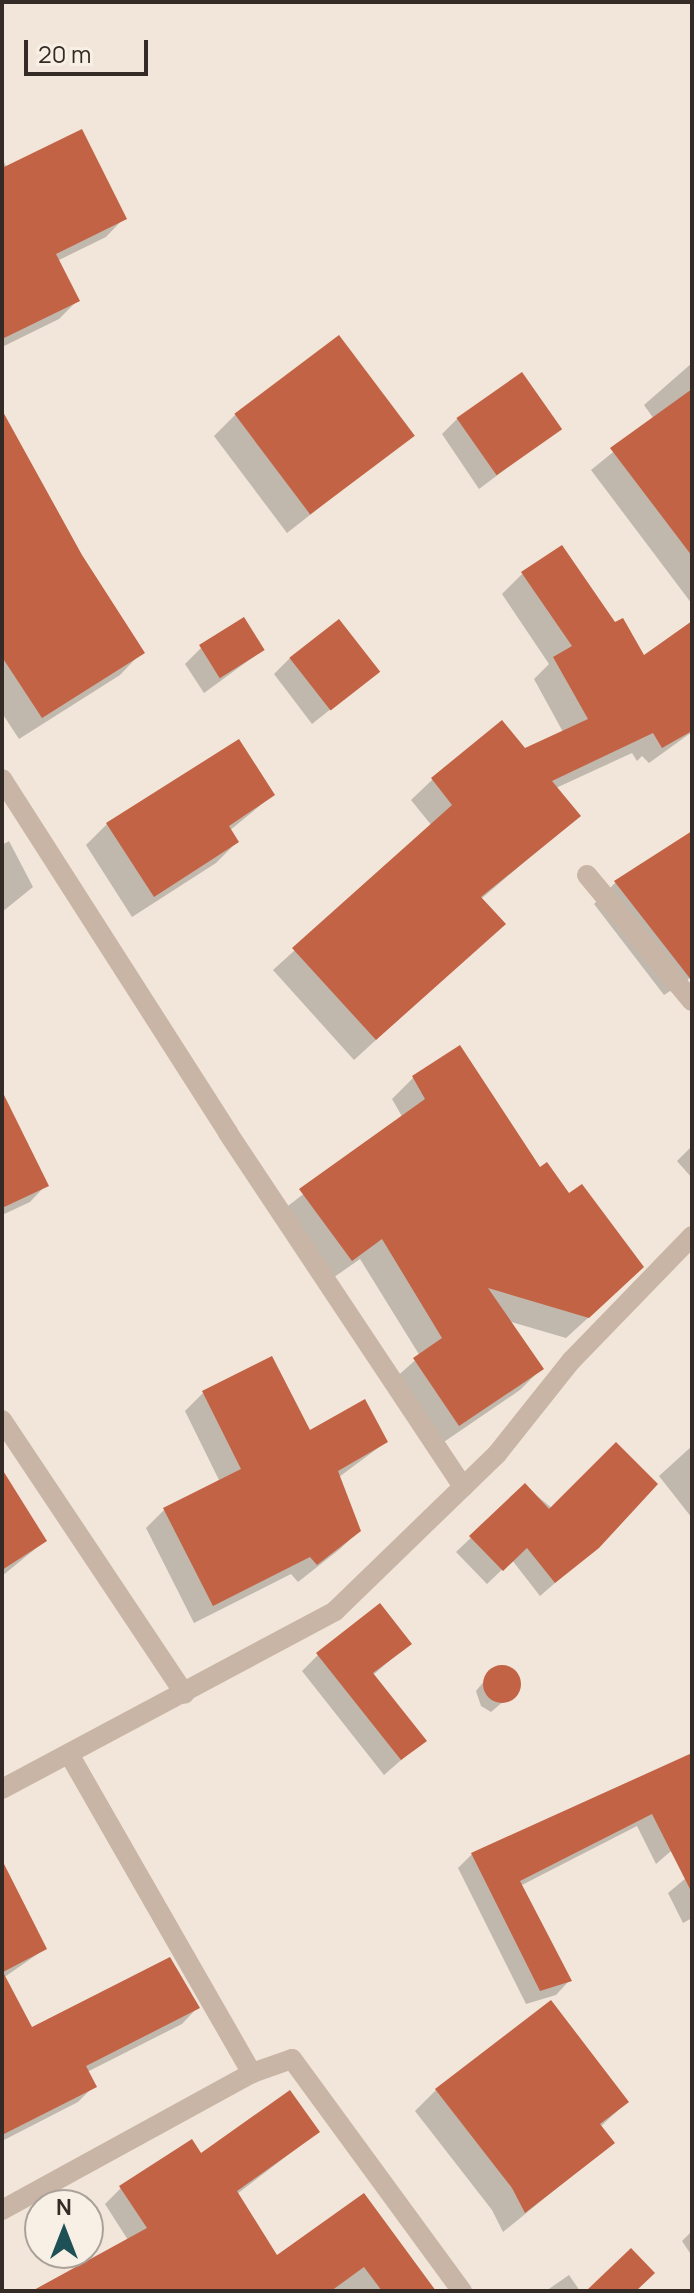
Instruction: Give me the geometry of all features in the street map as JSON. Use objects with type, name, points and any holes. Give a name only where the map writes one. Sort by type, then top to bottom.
[{"type":"street","points":[[2,779],[463,1487]]},
{"type":"street","points":[[587,875],[692,1001]]},
{"type":"street","points":[[2,1789],[185,1694],[335,1611],[497,1454],[571,1361],[692,1236]]},
{"type":"street","points":[[2,1420],[185,1694]]},
{"type":"street","points":[[69,1754],[252,2073]]},
{"type":"street","points":[[2,2210],[252,2073],[292,2059],[462,2291]]},
{"type":"building","points":[[82,129],[127,219],[56,254],[80,301],[2,339],[2,168]]},
{"type":"building","points":[[339,335],[415,436],[310,514],[234,414]]},
{"type":"building","points":[[522,372],[562,429],[497,475],[456,418]]},
{"type":"building","points":[[692,389],[692,556],[610,448]]},
{"type":"building","points":[[2,410],[82,555],[145,653],[42,718],[2,657]]},
{"type":"building","points":[[562,545],[615,622],[623,618],[644,655],[692,621],[692,731],[662,748],[653,733],[552,781],[581,816],[481,897],[506,924],[376,1040],[292,948],[452,805],[431,778],[502,720],[525,748],[588,719],[553,657],[572,646],[521,572]]},
{"type":"building","points":[[244,617],[265,650],[220,678],[199,645]]},
{"type":"building","points":[[339,619],[380,672],[331,711],[289,658]]},
{"type":"building","points":[[239,739],[275,795],[229,826],[239,842],[154,897],[106,823]]},
{"type":"building","points":[[692,831],[692,981],[614,881]]},
{"type":"building","points":[[460,1045],[540,1167],[547,1162],[569,1193],[582,1184],[644,1267],[589,1318],[488,1288],[544,1369],[459,1426],[413,1358],[442,1338],[382,1239],[352,1261],[299,1189],[425,1099],[412,1076]]},
{"type":"building","points":[[2,1091],[49,1186],[2,1208]]},
{"type":"building","points":[[272,1356],[310,1430],[365,1399],[388,1442],[338,1471],[361,1531],[317,1565],[310,1557],[213,1606],[163,1508],[241,1469],[202,1391]]},
{"type":"building","points":[[616,1442],[658,1484],[599,1548],[555,1583],[527,1548],[503,1571],[469,1536],[525,1483],[549,1509]]},
{"type":"building","points":[[2,1469],[47,1541],[2,1570]]},
{"type":"building","points":[[380,1603],[412,1644],[373,1673],[427,1741],[401,1760],[316,1653]]},
{"type":"building","points":[[502,1665],[515,1671],[521,1684],[515,1697],[502,1703],[489,1697],[483,1684],[489,1671]]},
{"type":"building","points":[[692,1753],[692,1893],[652,1814],[520,1881],[572,1981],[540,1991],[471,1853]]},
{"type":"building","points":[[2,1860],[47,1949],[3,1972],[32,2027],[170,1957],[200,2008],[86,2066],[97,2087],[2,2135]]},
{"type":"building","points":[[551,2000],[629,2102],[600,2124],[615,2143],[525,2213],[512,2188],[435,2089]]},
{"type":"building","points":[[290,2090],[320,2132],[237,2191],[277,2255],[364,2193],[436,2291],[382,2291],[364,2267],[331,2291],[32,2291],[72,2269],[104,2269],[104,2252],[147,2228],[119,2186],[192,2139],[201,2153]]},
{"type":"building","points":[[631,2248],[655,2273],[636,2291],[586,2291]]}]
